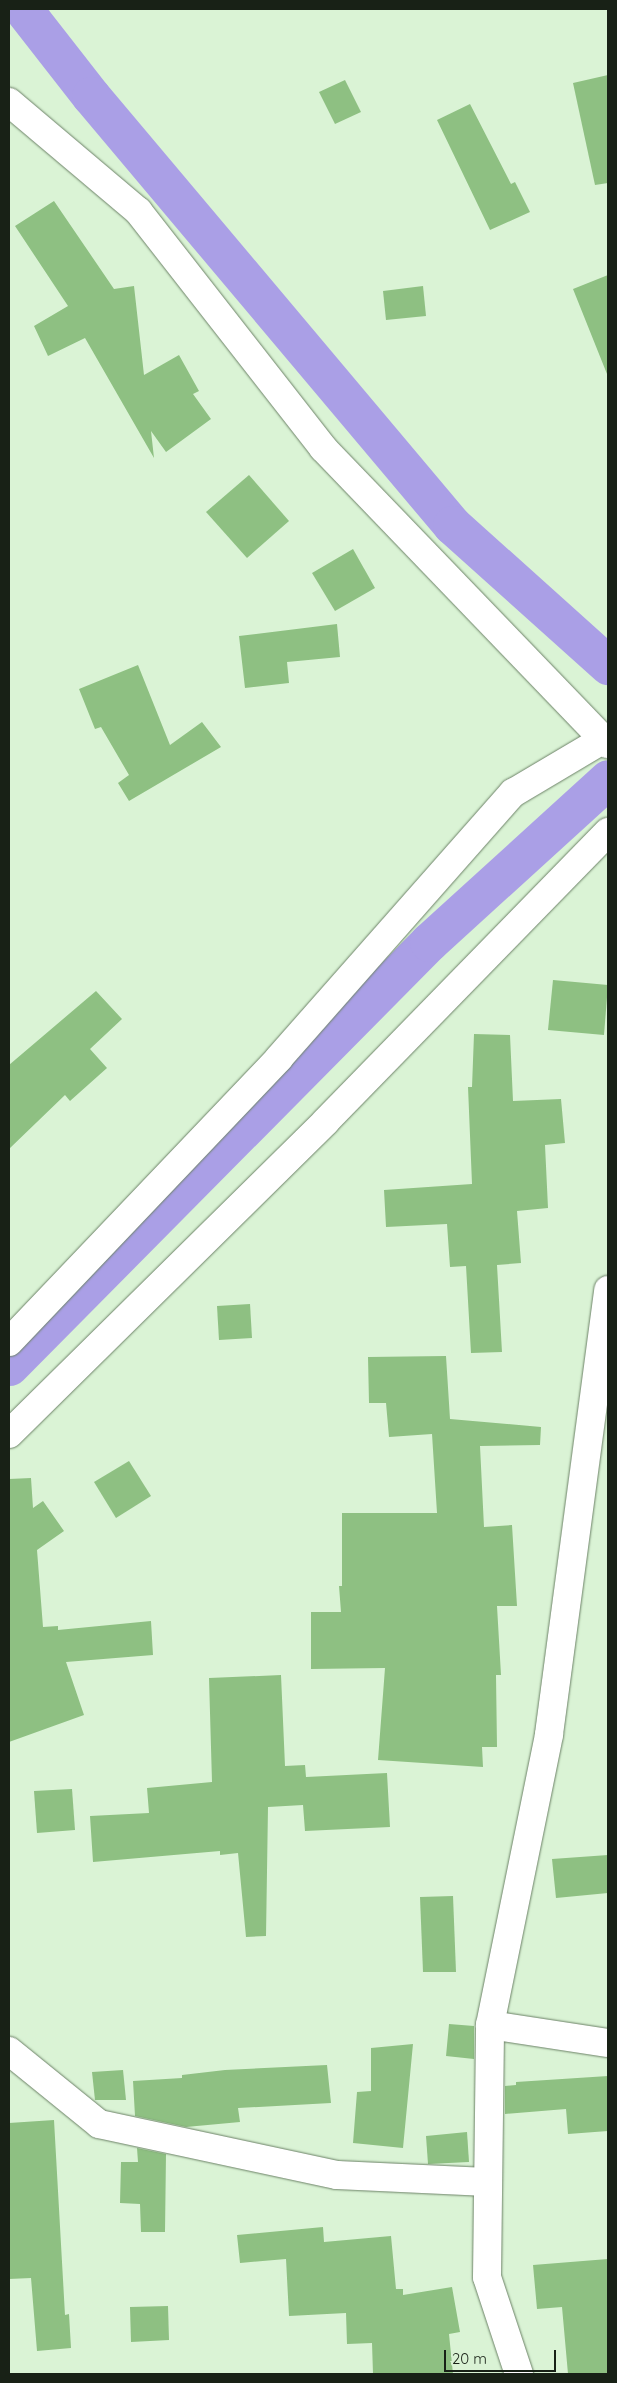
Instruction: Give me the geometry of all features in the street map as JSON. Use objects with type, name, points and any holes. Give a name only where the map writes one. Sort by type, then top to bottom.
[{"type":"street","points":[[9,102],[138,211],[323,448],[606,741],[513,793],[279,1058],[9,1342]]},
{"type":"street","points":[[9,1434],[326,1121],[608,832]]},
{"type":"street","points":[[519,2374],[487,2277],[490,2025],[549,1734],[608,1290]]},
{"type":"street","points":[[490,2025],[608,2042]]},
{"type":"street","points":[[9,2051],[99,2124],[337,2174],[488,2182]]},
{"type":"building","points":[[608,75],[608,183],[595,185],[573,83]]},
{"type":"building","points":[[345,80],[361,112],[335,124],[319,92]]},
{"type":"building","points":[[470,104],[511,184],[515,182],[530,212],[490,230],[437,120]]},
{"type":"building","points":[[54,201],[114,289],[134,286],[144,375],[179,355],[199,391],[193,394],[211,419],[166,452],[151,431],[154,458],[85,338],[48,356],[34,326],[68,306],[15,226]]},
{"type":"building","points":[[608,275],[608,374],[607,374],[573,289]]},
{"type":"building","points":[[423,286],[426,316],[386,320],[383,291]]},
{"type":"building","points":[[249,475],[289,521],[247,558],[206,512]]},
{"type":"building","points":[[353,549],[375,588],[335,611],[312,573]]},
{"type":"building","points":[[337,624],[340,657],[287,662],[289,683],[245,688],[239,636]]},
{"type":"building","points":[[138,665],[170,745],[202,722],[221,747],[129,801],[118,783],[129,775],[101,727],[95,729],[79,689]]},
{"type":"building","points":[[553,980],[608,985],[604,1035],[548,1030]]},
{"type":"building","points":[[96,991],[122,1019],[90,1049],[107,1068],[70,1101],[65,1095],[9,1149],[9,1065]]},
{"type":"building","points":[[474,1034],[510,1035],[513,1101],[561,1099],[565,1143],[545,1145],[548,1208],[517,1211],[521,1263],[497,1265],[502,1352],[471,1353],[466,1266],[450,1267],[447,1224],[386,1227],[384,1190],[472,1184],[468,1087],[472,1087]]},
{"type":"building","points":[[250,1304],[252,1338],[219,1340],[217,1306]]},
{"type":"building","points":[[446,1356],[450,1419],[541,1427],[540,1445],[480,1446],[484,1527],[512,1525],[517,1606],[497,1606],[501,1675],[496,1675],[497,1747],[482,1747],[483,1767],[378,1760],[385,1668],[311,1669],[311,1612],[341,1612],[339,1586],[342,1586],[342,1513],[437,1513],[432,1434],[389,1437],[386,1403],[369,1403],[368,1357]]},
{"type":"building","points":[[129,1461],[151,1496],[116,1518],[94,1482]]},
{"type":"building","points":[[31,1478],[33,1508],[43,1501],[64,1531],[37,1550],[43,1627],[58,1626],[58,1630],[151,1621],[153,1655],[66,1662],[84,1715],[9,1742],[9,1479]]},
{"type":"building","points":[[281,1675],[285,1766],[305,1765],[306,1777],[387,1773],[390,1827],[305,1831],[303,1805],[268,1807],[266,1936],[246,1937],[238,1853],[220,1855],[220,1851],[93,1862],[90,1816],[149,1813],[147,1788],[212,1782],[209,1678]]},
{"type":"building","points":[[72,1789],[75,1830],[37,1833],[34,1791]]},
{"type":"building","points":[[608,1855],[608,1893],[556,1898],[552,1859]]},
{"type":"building","points":[[453,1896],[456,1972],[423,1972],[420,1897]]},
{"type":"building","points":[[449,2024],[474,2026],[474,2059],[446,2056]]},
{"type":"building","points":[[413,2044],[403,2148],[353,2143],[357,2092],[371,2091],[371,2048]]},
{"type":"building","points":[[327,2065],[331,2103],[238,2108],[240,2122],[186,2127],[135,2116],[133,2081],[182,2078],[182,2075],[225,2070]]},
{"type":"building","points":[[123,2070],[126,2100],[95,2100],[92,2072]]},
{"type":"building","points":[[608,2076],[608,2131],[568,2134],[566,2109],[505,2114],[505,2086],[516,2085],[516,2082]]},
{"type":"building","points":[[54,2120],[65,2315],[69,2314],[71,2348],[37,2351],[31,2278],[9,2279],[9,2123]]},
{"type":"building","points":[[467,2132],[469,2162],[428,2164],[426,2136]]},
{"type":"building","points":[[137,2148],[166,2154],[165,2232],[141,2232],[140,2204],[120,2203],[121,2162],[138,2162]]},
{"type":"building","points":[[323,2227],[324,2242],[391,2236],[396,2289],[403,2289],[403,2295],[452,2287],[460,2332],[449,2334],[453,2374],[373,2374],[372,2343],[347,2344],[346,2313],[289,2316],[286,2259],[240,2263],[237,2235]]},
{"type":"building","points":[[608,2259],[608,2374],[568,2374],[562,2307],[537,2309],[533,2265]]},
{"type":"building","points":[[168,2306],[169,2340],[131,2342],[130,2307]]},
{"type":"waterway","points":[[23,9],[91,96],[452,525],[608,665]]},
{"type":"waterway","points":[[9,1366],[429,942],[608,779]]}]
